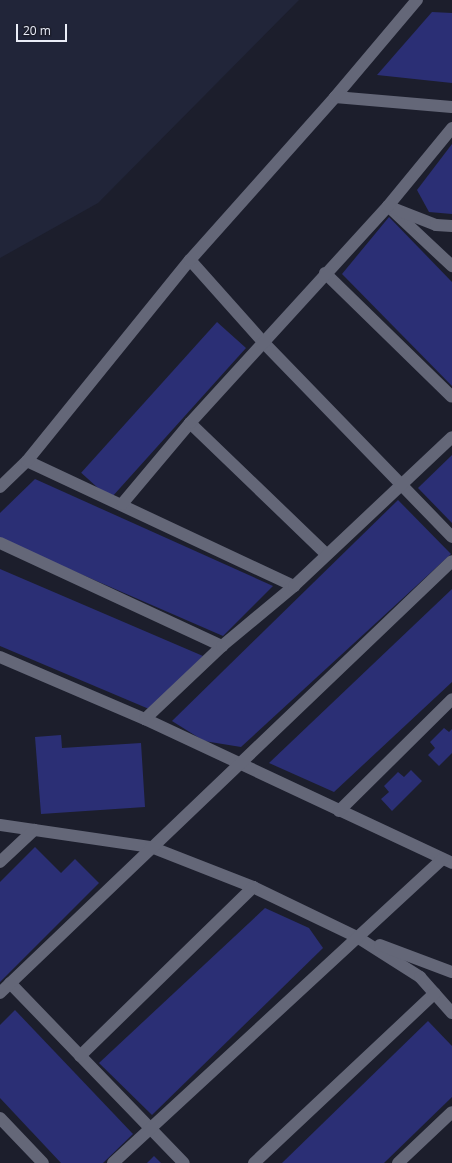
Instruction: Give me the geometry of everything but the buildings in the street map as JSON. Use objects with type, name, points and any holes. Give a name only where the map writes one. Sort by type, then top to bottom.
[{"type":"street","points":[[0,487],[28,461],[190,260],[336,97],[417,0]]},
{"type":"street","points":[[336,97],[452,107]]},
{"type":"street","points":[[122,504],[190,423],[264,343],[325,273],[388,206],[452,128]]},
{"type":"street","points":[[388,206],[436,225],[452,226]]},
{"type":"street","points":[[388,206],[452,266]]},
{"type":"street","points":[[190,260],[264,343],[401,487],[452,537]]},
{"type":"street","points":[[325,273],[452,397]]},
{"type":"street","points":[[190,423],[326,554]]},
{"type":"street","points":[[145,719],[222,646],[294,586],[326,554],[401,487],[452,437]]},
{"type":"street","points":[[28,461],[294,586]]},
{"type":"street","points":[[0,543],[222,646]]},
{"type":"street","points":[[0,993],[151,847],[452,561]]},
{"type":"street","points":[[0,657],[145,719],[447,861],[357,937],[149,1127],[113,1163]]},
{"type":"street","points":[[339,811],[452,699]]},
{"type":"street","points":[[0,825],[151,847],[253,887],[357,937],[452,972]]},
{"type":"street","points":[[0,862],[34,830]]},
{"type":"street","points":[[80,1056],[253,887]]},
{"type":"street","points":[[357,937],[420,977],[452,1014]]},
{"type":"street","points":[[10,984],[184,1163]]},
{"type":"street","points":[[254,1163],[435,993]]},
{"type":"street","points":[[398,1163],[452,1112]]},
{"type":"street","points":[[0,1118],[43,1163]]},
{"type":"shaded area","points":[[0,0],[299,0],[98,203],[0,258]]}]
